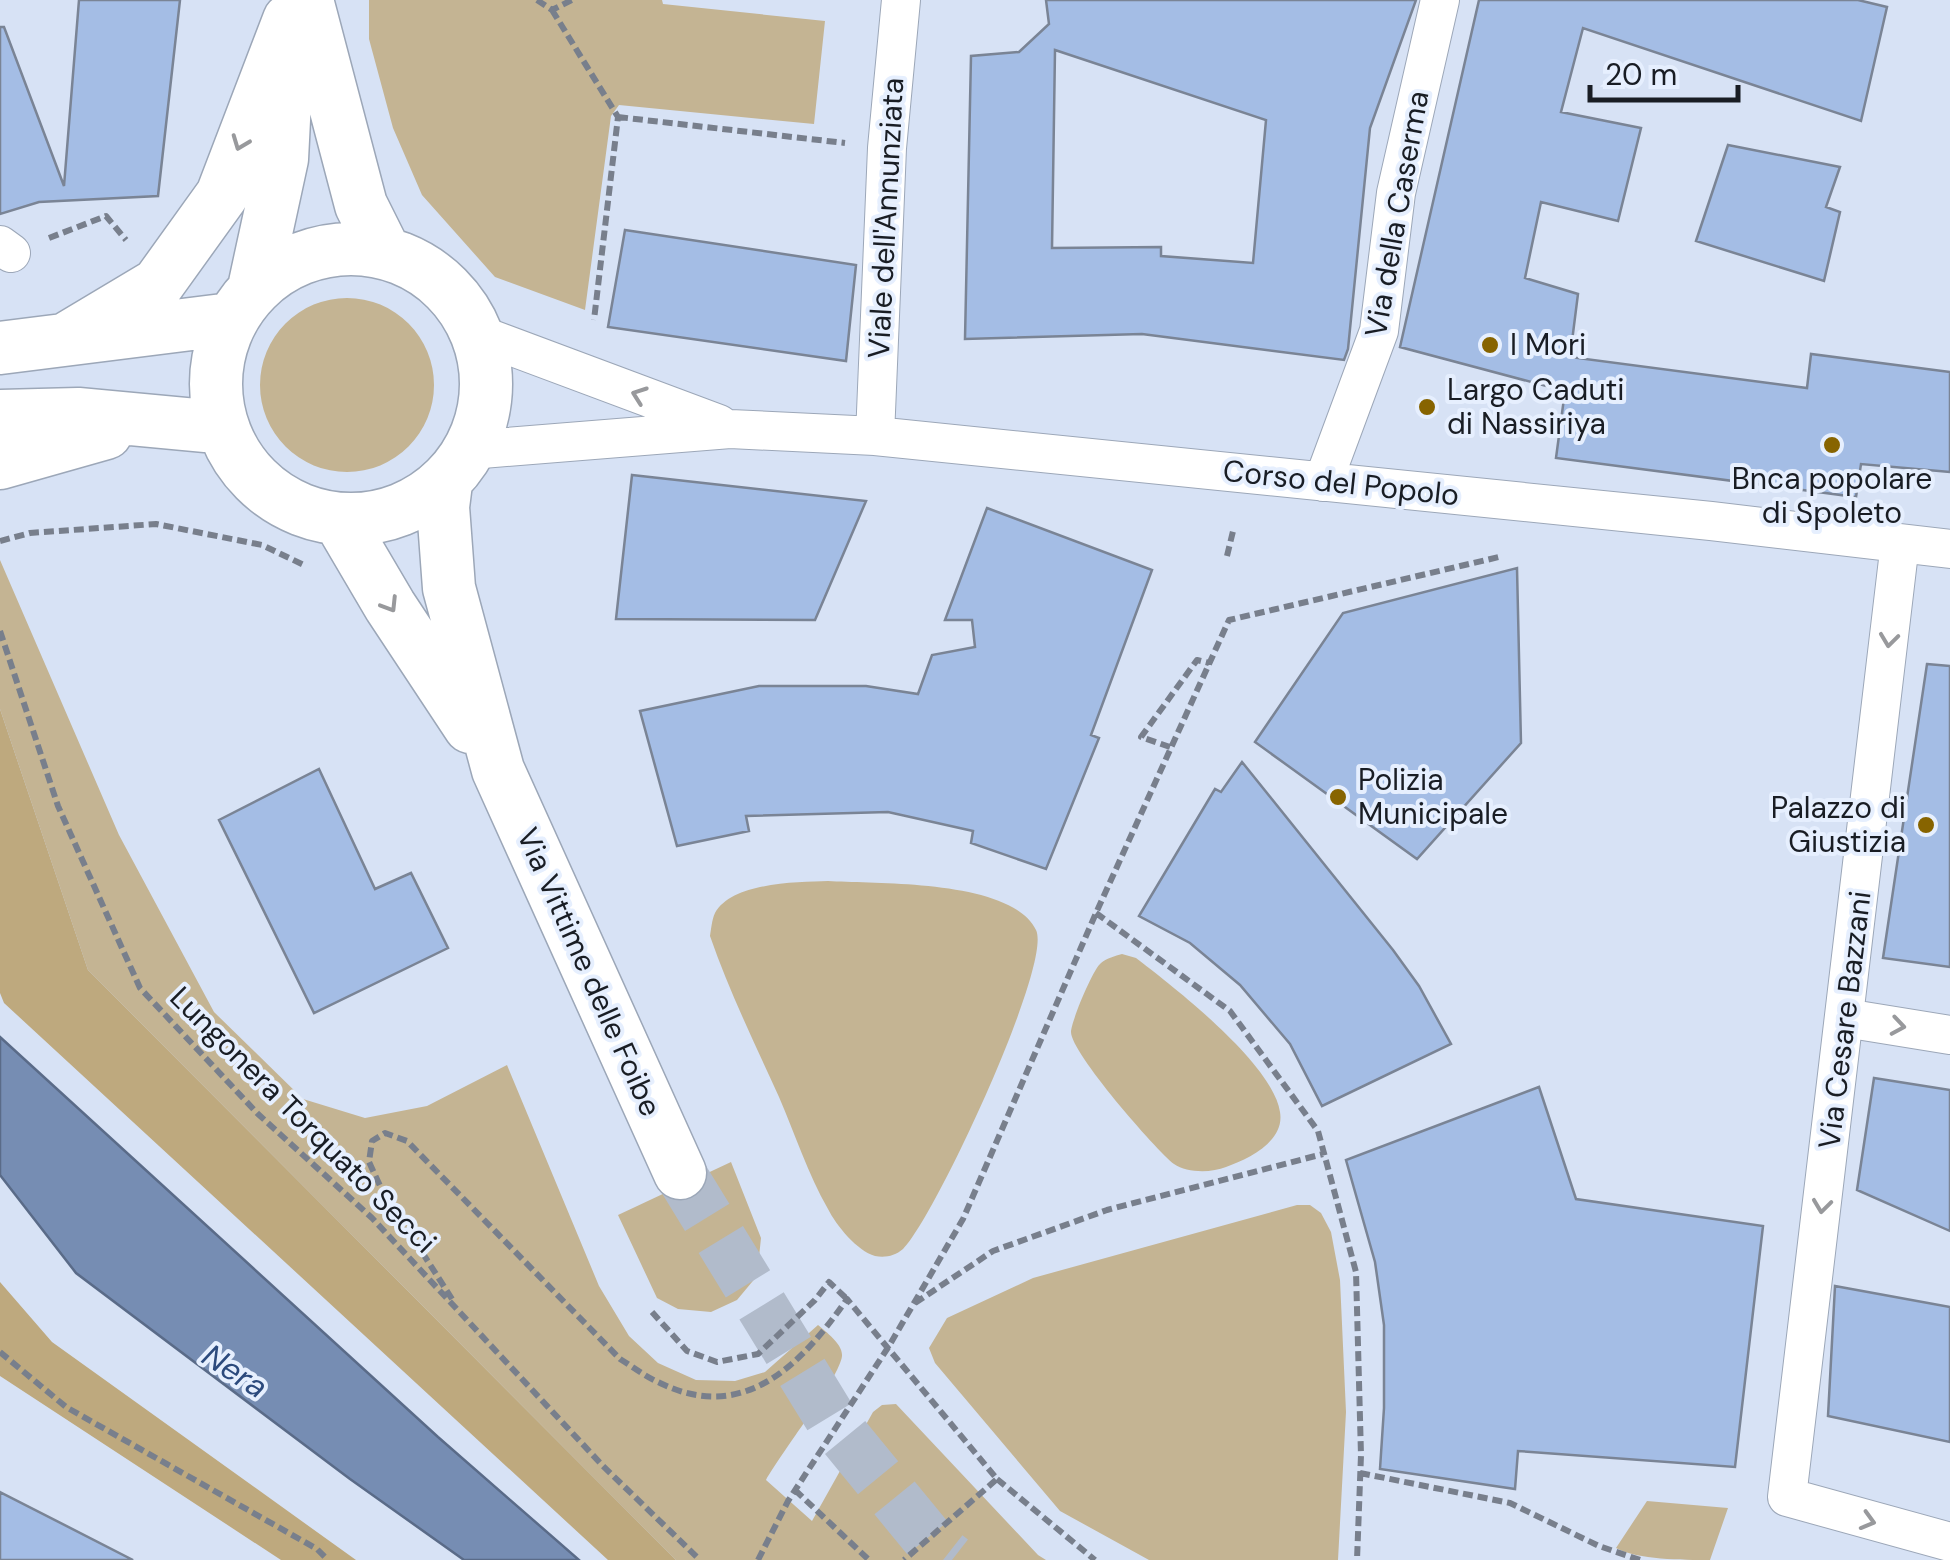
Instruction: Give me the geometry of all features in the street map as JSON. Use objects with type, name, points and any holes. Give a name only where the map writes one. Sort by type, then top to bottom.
[{"type":"street","name":"Viale dell'Annunziata","points":[[875,436],[886,148],[901,0]]},
{"type":"street","name":"Via della Caserma","points":[[1323,482],[1380,331],[1396,192],[1440,0]]},
{"type":"street","points":[[296,7],[361,206],[385,252]]},
{"type":"street","points":[[0,392],[142,332],[243,304],[282,266],[315,253],[350,248],[385,252],[424,269],[456,298],[478,334],[486,374],[484,413],[458,466],[415,505],[379,519],[340,521],[288,506],[246,472],[221,424],[215,388],[218,353],[243,304],[282,160],[296,7]]},
{"type":"street","points":[[66,339],[158,284],[222,195],[296,7]]},
{"type":"street","points":[[0,348],[142,332]]},
{"type":"street","name":"Corso del Popolo","points":[[478,334],[730,429]]},
{"type":"street","points":[[0,416],[78,414],[206,426],[221,424]]},
{"type":"street","points":[[0,463],[151,421]]},
{"type":"street","name":"Corso del Popolo","points":[[458,466],[730,429],[875,436],[1950,549]]},
{"type":"street","name":"Via Vittime delle Foibe","points":[[458,466],[443,507],[449,588],[498,770]]},
{"type":"street","name":"Via Vittime delle Foibe","points":[[340,521],[390,606],[498,770],[680,1174]]},
{"type":"street","name":"Via Cesare Bazzani","points":[[1900,543],[1787,1497],[1950,1542]]},
{"type":"street","points":[[1846,1018],[1950,1035]]},
{"type":"path","points":[[536,0],[552,10],[618,116],[594,320]]},
{"type":"path","points":[[552,10],[572,0]]},
{"type":"path","points":[[618,116],[886,148]]},
{"type":"path","points":[[5,249],[106,216],[134,250]]},
{"type":"path","points":[[0,541],[30,533],[156,524],[262,545],[310,568]]},
{"type":"path","points":[[1227,556],[1234,526]]},
{"type":"path","points":[[758,1560],[788,1500],[889,1346],[963,1219],[1096,912],[1229,620],[1498,556]]},
{"type":"path","name":"Lungonera Torquato Secci","points":[[0,631],[58,806],[140,988],[258,1114],[372,1218],[603,1466],[700,1560]]},
{"type":"path","points":[[1170,747],[1140,736],[1197,660],[1209,664]]},
{"type":"path","points":[[1096,912],[1230,1012],[1318,1131],[1356,1272],[1360,1473],[1357,1560]]},
{"type":"path","points":[[460,1313],[381,1188],[370,1162],[372,1141],[385,1133],[408,1141],[620,1359],[662,1384],[708,1398],[752,1391],[781,1374],[818,1342],[847,1299]]},
{"type":"path","points":[[912,1304],[993,1251],[1042,1233],[1107,1210],[1324,1154]]},
{"type":"path","points":[[652,1312],[686,1351],[717,1362],[758,1354],[829,1282],[889,1346],[998,1479],[1095,1560]]},
{"type":"path","points":[[0,1352],[66,1407],[317,1550],[328,1560]]},
{"type":"path","points":[[1360,1473],[1510,1502],[1599,1546],[1640,1560]]},
{"type":"path","points":[[904,1560],[998,1479]]},
{"type":"path","points":[[795,1490],[869,1560]]},
{"type":"shaded area","points":[[369,0],[662,0],[663,4],[825,21],[814,124],[619,105],[611,116],[585,310],[495,277],[422,195],[393,128],[369,39]]},
{"type":"shaded area","points":[[347,298],[380,305],[408,324],[427,352],[434,385],[427,418],[408,446],[380,465],[347,472],[314,465],[286,446],[267,418],[260,385],[267,352],[286,324],[314,305]]},
{"type":"shaded area","points":[[0,560],[119,835],[214,1012],[303,1099],[365,1118],[427,1106],[507,1065],[599,1286],[629,1336],[658,1363],[696,1380],[735,1381],[765,1372],[818,1325],[840,1347],[842,1356],[831,1381],[766,1480],[812,1521],[873,1412],[882,1405],[896,1404],[1046,1560],[676,1560],[88,970],[0,709]]},
{"type":"shaded area","points":[[0,709],[88,970],[676,1560],[608,1560],[4,1003],[0,993]]},
{"type":"shaded area","points":[[828,881],[909,884],[972,893],[1022,913],[1036,930],[1036,952],[1027,990],[988,1091],[918,1228],[903,1249],[886,1257],[861,1249],[828,1209],[710,936],[715,913],[736,895],[767,886]]},
{"type":"shaded area","points":[[1122,954],[1136,958],[1196,1007],[1260,1072],[1273,1093],[1280,1122],[1271,1140],[1255,1154],[1213,1170],[1179,1167],[1134,1122],[1085,1060],[1071,1032],[1075,1018],[1097,967]]},
{"type":"shaded area","points":[[731,1162],[761,1238],[757,1276],[737,1300],[711,1312],[678,1309],[657,1298],[618,1215]]},
{"type":"shaded area","points":[[1297,1205],[1310,1205],[1321,1213],[1331,1232],[1340,1280],[1346,1412],[1338,1560],[1149,1560],[1060,1511],[935,1363],[929,1348],[947,1318],[1033,1278]]},
{"type":"shaded area","points":[[0,1282],[52,1342],[356,1560],[281,1560],[0,1376]]},
{"type":"shaded area","points":[[1647,1501],[1728,1508],[1710,1560],[1648,1557],[1616,1548]]},
{"type":"water","name":"Nera","points":[[0,1037],[438,1437],[579,1560],[464,1560],[76,1273],[0,1175]]},
{"type":"building","points":[[79,0],[180,0],[158,196],[39,202],[0,214],[0,27],[4,27],[64,186]]},
{"type":"building","points":[[1046,0],[1416,0],[1370,128],[1344,360],[1142,334],[965,339],[971,56],[1019,52],[1049,24]],"holes":[[[1055,50],[1266,120],[1253,263],[1161,256],[1161,247],[1052,248]]]},
{"type":"building","points":[[1479,0],[1858,0],[1887,7],[1861,121],[1583,28],[1561,112],[1641,128],[1618,221],[1541,202],[1525,278],[1578,294],[1570,357],[1807,388],[1811,354],[1950,372],[1950,472],[1861,464],[1856,497],[1556,458],[1565,391],[1400,347]]},
{"type":"building","points":[[1728,145],[1840,167],[1826,207],[1840,212],[1824,281],[1696,241]]},
{"type":"building","points":[[625,230],[856,265],[846,361],[608,327]]},
{"type":"building","points":[[632,475],[866,501],[815,620],[616,619]]},
{"type":"building","points":[[987,508],[1152,570],[1091,735],[1099,738],[1046,869],[971,843],[973,831],[888,812],[746,816],[749,831],[677,846],[640,711],[759,686],[866,686],[918,694],[932,655],[975,647],[972,620],[945,620]]},
{"type":"building","points":[[1517,568],[1521,743],[1417,859],[1255,742],[1343,613]]},
{"type":"building","name":"Palazzo di Giustizia","points":[[1927,664],[1950,666],[1950,967],[1883,958]]},
{"type":"building","points":[[1242,762],[1393,950],[1419,986],[1451,1044],[1322,1106],[1290,1044],[1240,985],[1190,943],[1139,916],[1215,789],[1221,792]]},
{"type":"building","points":[[319,769],[375,889],[411,873],[448,948],[314,1013],[219,820]]},
{"type":"building","points":[[1874,1078],[1950,1090],[1950,1231],[1857,1190]]},
{"type":"building","points":[[1539,1087],[1576,1199],[1763,1226],[1735,1467],[1518,1451],[1515,1489],[1380,1469],[1384,1325],[1375,1262],[1346,1160]]},
{"type":"building","points":[[1835,1286],[1950,1307],[1950,1442],[1828,1416]]},
{"type":"building","points":[[0,1492],[133,1560],[0,1560]]},
{"type":"tunnel","points":[[680,1173],[834,1424],[934,1546],[952,1560]]},
{"type":"place","name":"I Mori","points":[[1490,345]]},
{"type":"place","name":"Largo Caduti di Nassiriya","points":[[1427,407]]},
{"type":"place","name":"Bnca popolare di Spoleto","points":[[1832,445]]},
{"type":"place","name":"Polizia Municipale","points":[[1338,797]]},
{"type":"place","name":"Palazzo di Giustizia","points":[[1926,825]]}]
